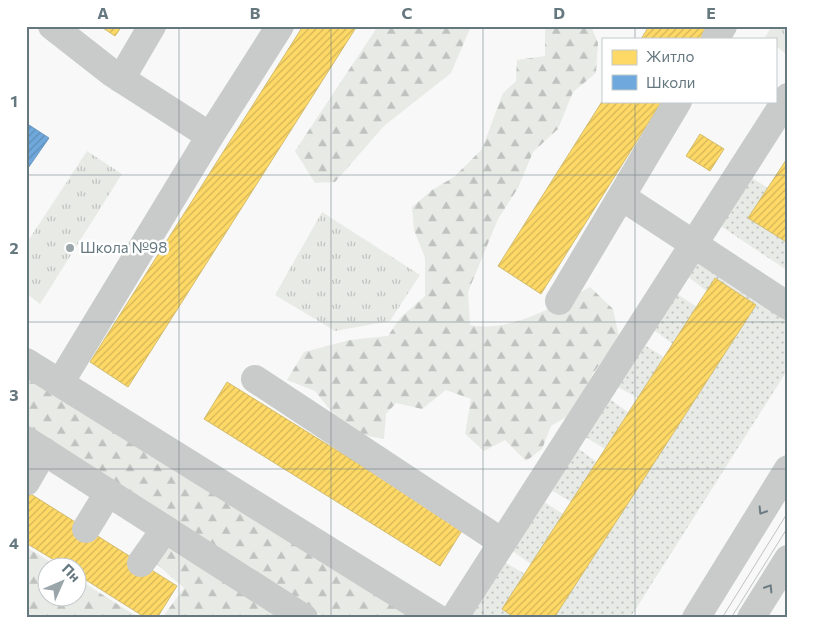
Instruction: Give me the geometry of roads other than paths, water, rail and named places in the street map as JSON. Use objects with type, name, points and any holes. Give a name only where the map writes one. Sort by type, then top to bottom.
[{"type":"street","points":[[52,26],[121,79],[210,136]]},
{"type":"street","points":[[121,79],[152,26]]},
{"type":"street","points":[[60,383],[210,136],[280,26]]},
{"type":"street","points":[[716,38],[723,26]]},
{"type":"street","points":[[454,618],[788,97]]},
{"type":"street","points":[[559,301],[677,102]]},
{"type":"street","points":[[622,196],[788,306]]},
{"type":"street","points":[[26,362],[437,618]]},
{"type":"street","points":[[256,378],[502,542]]},
{"type":"street","points":[[26,482],[35,446],[304,618]]},
{"type":"street","points":[[696,618],[788,469]]},
{"type":"street","points":[[86,528],[108,493]]},
{"type":"street","points":[[141,563],[165,529]]},
{"type":"street","points":[[751,618],[788,559]]},
{"type":"tram line","points":[[722,618],[788,512]]},
{"type":"tram line","points":[[731,618],[788,527]]},
{"type":"place","name":"Школа №98","points":[[70,248]]}]
